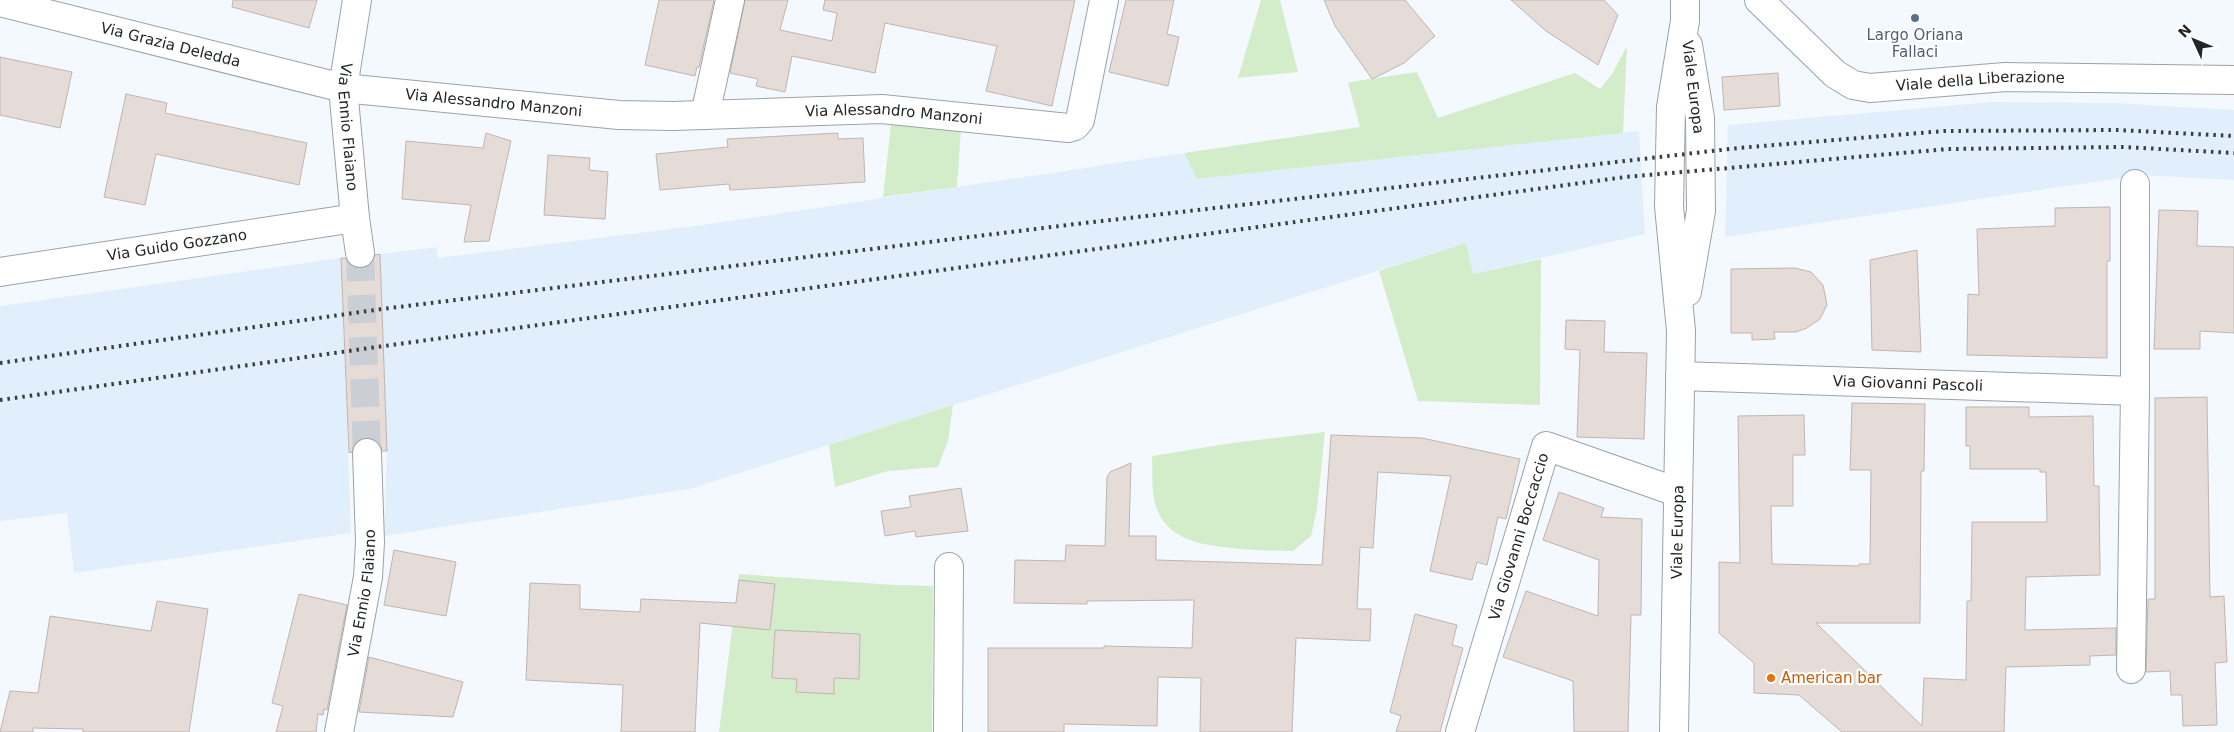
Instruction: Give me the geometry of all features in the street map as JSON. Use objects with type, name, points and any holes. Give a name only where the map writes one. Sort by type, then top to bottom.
[{"type":"street","name":"Via Ennio Flaiano","points":[[357,0],[343,88],[360,253]]},
{"type":"street","points":[[705,115],[730,0]]},
{"type":"street","name":"Via Alessandro Manzoni","points":[[343,88],[619,115],[705,115],[882,108],[1068,128],[1075,126],[1080,120],[1104,0]]},
{"type":"street","name":"Viale della Liberazione","points":[[1759,0],[1835,74],[1853,85],[1870,88],[2006,77],[2234,80]]},
{"type":"street","name":"Via Grazia Deledda","points":[[0,2],[343,88]]},
{"type":"street","name":"Viale Europa","points":[[1674,732],[1681,331],[1701,210],[1700,118],[1685,11]]},
{"type":"street","points":[[2131,669],[2135,391],[2135,184]]},
{"type":"street","name":"Via Guido Gozzano","points":[[0,272],[355,218]]},
{"type":"street","name":"Via Giovanni Pascoli","points":[[1680,376],[2135,391]]},
{"type":"street","name":"Via Giovanni Boccaccio","points":[[1460,732],[1546,446],[1677,492]]},
{"type":"street","name":"Via Ennio Flaiano","points":[[339,732],[368,577],[370,542],[367,453]]},
{"type":"street","points":[[948,732],[949,567]]},
{"type":"shaded area","points":[[1993,102],[2114,103],[2234,110],[2234,180],[2142,175],[1725,237],[1728,125]]},
{"type":"shaded area","points":[[1639,131],[1645,234],[1472,274],[1466,243],[689,489],[384,536],[387,451],[380,254],[437,247],[438,258],[696,226],[1184,153],[1197,179]]},
{"type":"shaded area","points":[[341,258],[351,533],[74,573],[67,513],[0,521],[0,306]]},
{"type":"green space","points":[[1261,0],[1280,0],[1298,72],[1238,78]]},
{"type":"green space","points":[[1627,46],[1623,133],[1197,179],[1184,153],[1360,127],[1348,83],[1356,81],[1417,72],[1438,118],[1575,73],[1600,89],[1612,74]]},
{"type":"green space","points":[[891,124],[961,128],[957,187],[883,197]]},
{"type":"green space","points":[[1466,243],[1473,274],[1541,259],[1540,405],[1418,401],[1379,271]]},
{"type":"green space","points":[[953,405],[948,441],[938,467],[888,471],[835,487],[829,445]]},
{"type":"green space","points":[[1325,432],[1317,509],[1311,536],[1293,551],[1240,549],[1200,543],[1177,534],[1160,516],[1153,495],[1152,456],[1232,443]]},
{"type":"green space","points":[[739,574],[933,586],[932,732],[719,732]]},
{"type":"building","points":[[233,0],[317,0],[309,28],[232,7]]},
{"type":"building","points":[[659,0],[714,0],[699,67],[697,67],[695,76],[645,65]]},
{"type":"building","points":[[745,0],[788,0],[780,30],[832,41],[837,13],[823,10],[825,0],[1075,0],[1052,106],[986,91],[997,46],[885,23],[875,73],[792,56],[785,92],[756,86],[758,79],[730,73]]},
{"type":"building","points":[[1126,0],[1174,0],[1167,34],[1179,37],[1168,86],[1109,72]]},
{"type":"building","points":[[1324,0],[1405,0],[1435,36],[1404,63],[1372,79],[1335,26]]},
{"type":"building","points":[[1511,0],[1604,0],[1618,15],[1598,65],[1546,31]]},
{"type":"building","points":[[0,57],[72,72],[60,128],[0,115]]},
{"type":"building","points":[[1778,73],[1780,106],[1724,110],[1722,77]]},
{"type":"building","points":[[126,94],[167,103],[165,113],[307,143],[299,185],[156,154],[145,205],[104,197]]},
{"type":"building","points":[[486,133],[511,141],[489,241],[464,242],[471,205],[402,199],[406,141],[483,148]]},
{"type":"building","points":[[838,133],[838,139],[863,138],[865,182],[730,190],[729,184],[660,190],[656,154],[728,147],[727,139]]},
{"type":"building","points":[[548,155],[590,158],[589,170],[608,172],[605,219],[544,215]]},
{"type":"building","points":[[2110,207],[2110,261],[2107,261],[2107,358],[1967,355],[1968,294],[1979,295],[1977,229],[2055,226],[2055,208]]},
{"type":"building","points":[[2159,210],[2198,211],[2197,246],[2234,247],[2234,333],[2200,331],[2200,349],[2154,349]]},
{"type":"building","points":[[1917,250],[1921,352],[1872,350],[1870,260]]},
{"type":"building","points":[[380,254],[387,451],[382,451],[380,444],[366,437],[358,440],[352,452],[349,453],[341,258],[345,258],[354,267],[362,268],[370,265],[375,255]]},
{"type":"building","points":[[1795,268],[1811,272],[1823,285],[1827,305],[1820,319],[1807,328],[1796,332],[1774,332],[1775,339],[1752,340],[1752,333],[1731,333],[1731,269]]},
{"type":"building","points":[[1566,320],[1605,321],[1604,352],[1647,353],[1644,439],[1577,437],[1580,350],[1565,349]]},
{"type":"building","points":[[2207,397],[2210,597],[2224,596],[2227,662],[2215,663],[2217,725],[2183,726],[2182,695],[2171,695],[2170,671],[2146,672],[2148,599],[2155,599],[2155,398]]},
{"type":"building","points":[[1852,403],[1925,404],[1924,471],[1921,471],[1920,623],[1816,623],[1922,726],[1924,678],[1966,680],[1967,601],[1971,601],[1972,522],[2047,522],[2046,472],[2040,472],[2040,469],[1970,469],[1970,446],[1966,446],[1966,407],[2029,407],[2029,417],[2093,416],[2094,486],[2099,486],[2100,575],[2026,577],[2025,630],[2116,628],[2116,655],[2090,656],[2090,665],[2006,667],[2004,732],[1842,732],[1799,695],[1754,693],[1754,663],[1719,633],[1719,562],[1740,563],[1738,416],[1804,415],[1805,455],[1793,455],[1793,506],[1771,506],[1772,564],[1859,566],[1859,564],[1870,564],[1871,470],[1850,470]]},
{"type":"building","points":[[1331,435],[1422,438],[1520,459],[1506,519],[1498,517],[1487,565],[1477,562],[1472,580],[1430,571],[1451,476],[1378,472],[1373,548],[1360,547],[1357,609],[1371,609],[1370,641],[1296,638],[1292,732],[1200,732],[1201,678],[1158,677],[1157,726],[1064,724],[1064,732],[988,732],[988,648],[1104,648],[1104,646],[1192,648],[1194,600],[1087,601],[1087,604],[1014,603],[1015,560],[1065,561],[1066,545],[1105,546],[1107,477],[1110,472],[1131,463],[1129,536],[1156,536],[1156,560],[1322,565]]},
{"type":"building","points":[[961,488],[968,531],[916,537],[915,531],[885,536],[881,511],[911,507],[909,496]]},
{"type":"building","points":[[1559,492],[1604,508],[1601,517],[1642,519],[1641,615],[1631,615],[1628,732],[1574,732],[1573,681],[1503,657],[1526,591],[1598,616],[1599,560],[1543,540]]},
{"type":"building","points":[[394,550],[456,562],[446,616],[384,605]]},
{"type":"building","points":[[739,580],[775,584],[770,630],[700,623],[695,732],[621,732],[623,685],[526,680],[530,583],[580,585],[580,609],[640,612],[641,599],[736,603]]},
{"type":"building","points":[[299,594],[347,605],[327,710],[324,709],[323,715],[318,714],[316,732],[276,732],[283,706],[272,703]]},
{"type":"building","points":[[157,601],[208,609],[189,732],[83,732],[83,729],[33,728],[33,732],[0,732],[10,691],[38,693],[50,616],[151,631]]},
{"type":"building","points":[[1415,614],[1457,625],[1452,645],[1463,648],[1440,732],[1396,732],[1401,716],[1390,712]]},
{"type":"building","points":[[775,630],[860,634],[859,679],[834,678],[834,694],[796,692],[797,679],[772,678]]},
{"type":"building","points":[[369,657],[463,682],[453,717],[359,712]]},
{"type":"tunnel","points":[[360,253],[367,453]]},
{"type":"railway","points":[[0,363],[382,309],[1076,224],[1738,148],[1944,131],[2117,130],[2234,136]]},
{"type":"railway","points":[[0,400],[1625,177],[1948,149],[2124,147],[2234,153]]},
{"type":"place","name":"Largo Oriana Fallaci","points":[[1915,18]]},
{"type":"place","name":"American bar","points":[[1771,678]]}]
